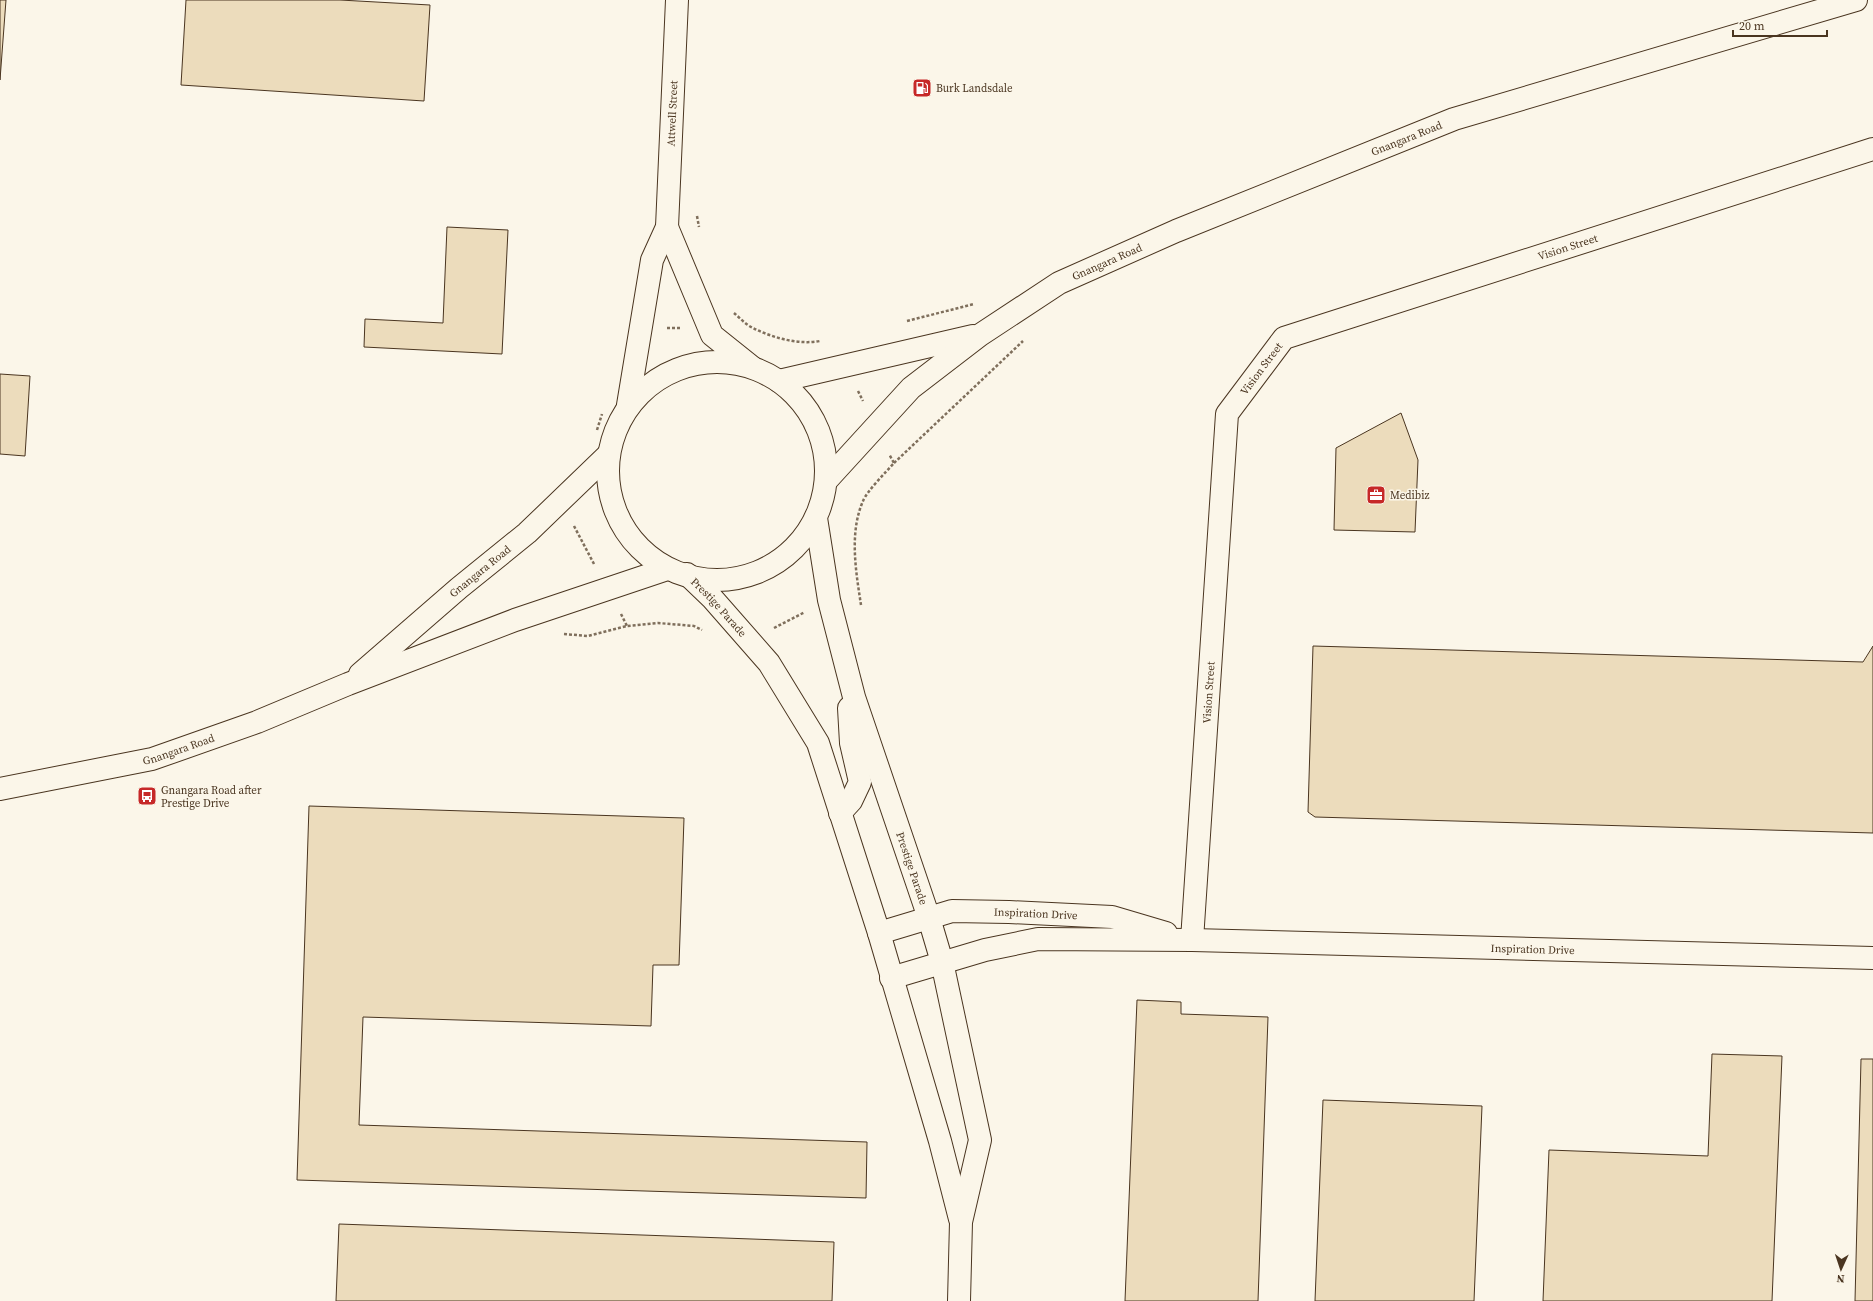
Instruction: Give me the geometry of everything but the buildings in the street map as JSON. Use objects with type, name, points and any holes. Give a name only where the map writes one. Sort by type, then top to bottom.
[{"type":"street","name":"Attwell Street","points":[[628,405],[652,260],[667,227],[677,0]]},
{"type":"street","name":"Gnangara Road","points":[[826,481],[911,388],[980,334],[1058,283],[1176,231],[1454,119],[1856,0]]},
{"type":"street","name":"Vision Street","points":[[1192,940],[1227,414],[1284,338],[1873,149]]},
{"type":"street","name":"Attwell Street","points":[[667,227],[712,335],[752,367]]},
{"type":"street","name":"Gnangara Road","points":[[779,381],[980,334]]},
{"type":"street","name":"Gnangara Road","points":[[718,361],[752,367],[779,381],[806,408],[823,443],[826,481],[816,518],[794,550],[761,571],[714,581],[677,572],[632,541],[610,500],[608,455],[615,429],[628,405],[653,381],[684,366],[718,361]]},
{"type":"street","name":"Gnangara Road","points":[[348,684],[459,588],[527,533],[608,455]]},
{"type":"street","name":"Prestige Parade","points":[[816,518],[829,600],[847,672],[854,697],[929,918],[942,962],[980,1140],[961,1222],[959,1301]]},
{"type":"street","name":"Gnangara Road","points":[[0,790],[152,759],[258,722],[348,684],[515,620],[607,589],[677,572]]},
{"type":"street","name":"Prestige Parade","points":[[677,572],[712,598],[769,663],[818,743],[879,933],[940,1141],[961,1222]]},
{"type":"street","points":[[840,813],[851,801],[860,782],[851,743],[847,672]]},
{"type":"street","name":"Inspiration Drive","points":[[879,933],[952,911],[1009,912],[1112,917],[1192,940]]},
{"type":"street","name":"Inspiration Drive","points":[[891,978],[985,950],[1038,939],[1192,940],[1873,958]]},
{"type":"path","points":[[906,321],[974,304]]},
{"type":"path","points":[[641,328],[680,329],[731,311],[752,328],[780,339],[811,343],[825,340]]},
{"type":"path","points":[[894,463],[1027,338]]},
{"type":"path","points":[[593,434],[598,429],[605,406]]},
{"type":"path","points":[[560,500],[627,626]]},
{"type":"path","points":[[748,640],[858,586]]},
{"type":"path","points":[[558,633],[588,636],[627,626],[658,622],[694,626],[708,633]]},
{"type":"place","name":"Burk Landsdale","points":[[922,88]]},
{"type":"place","name":"Medibiz","points":[[1376,495]]},
{"type":"place","name":"Gnangara Road after Prestige Drive","points":[[147,796]]}]
